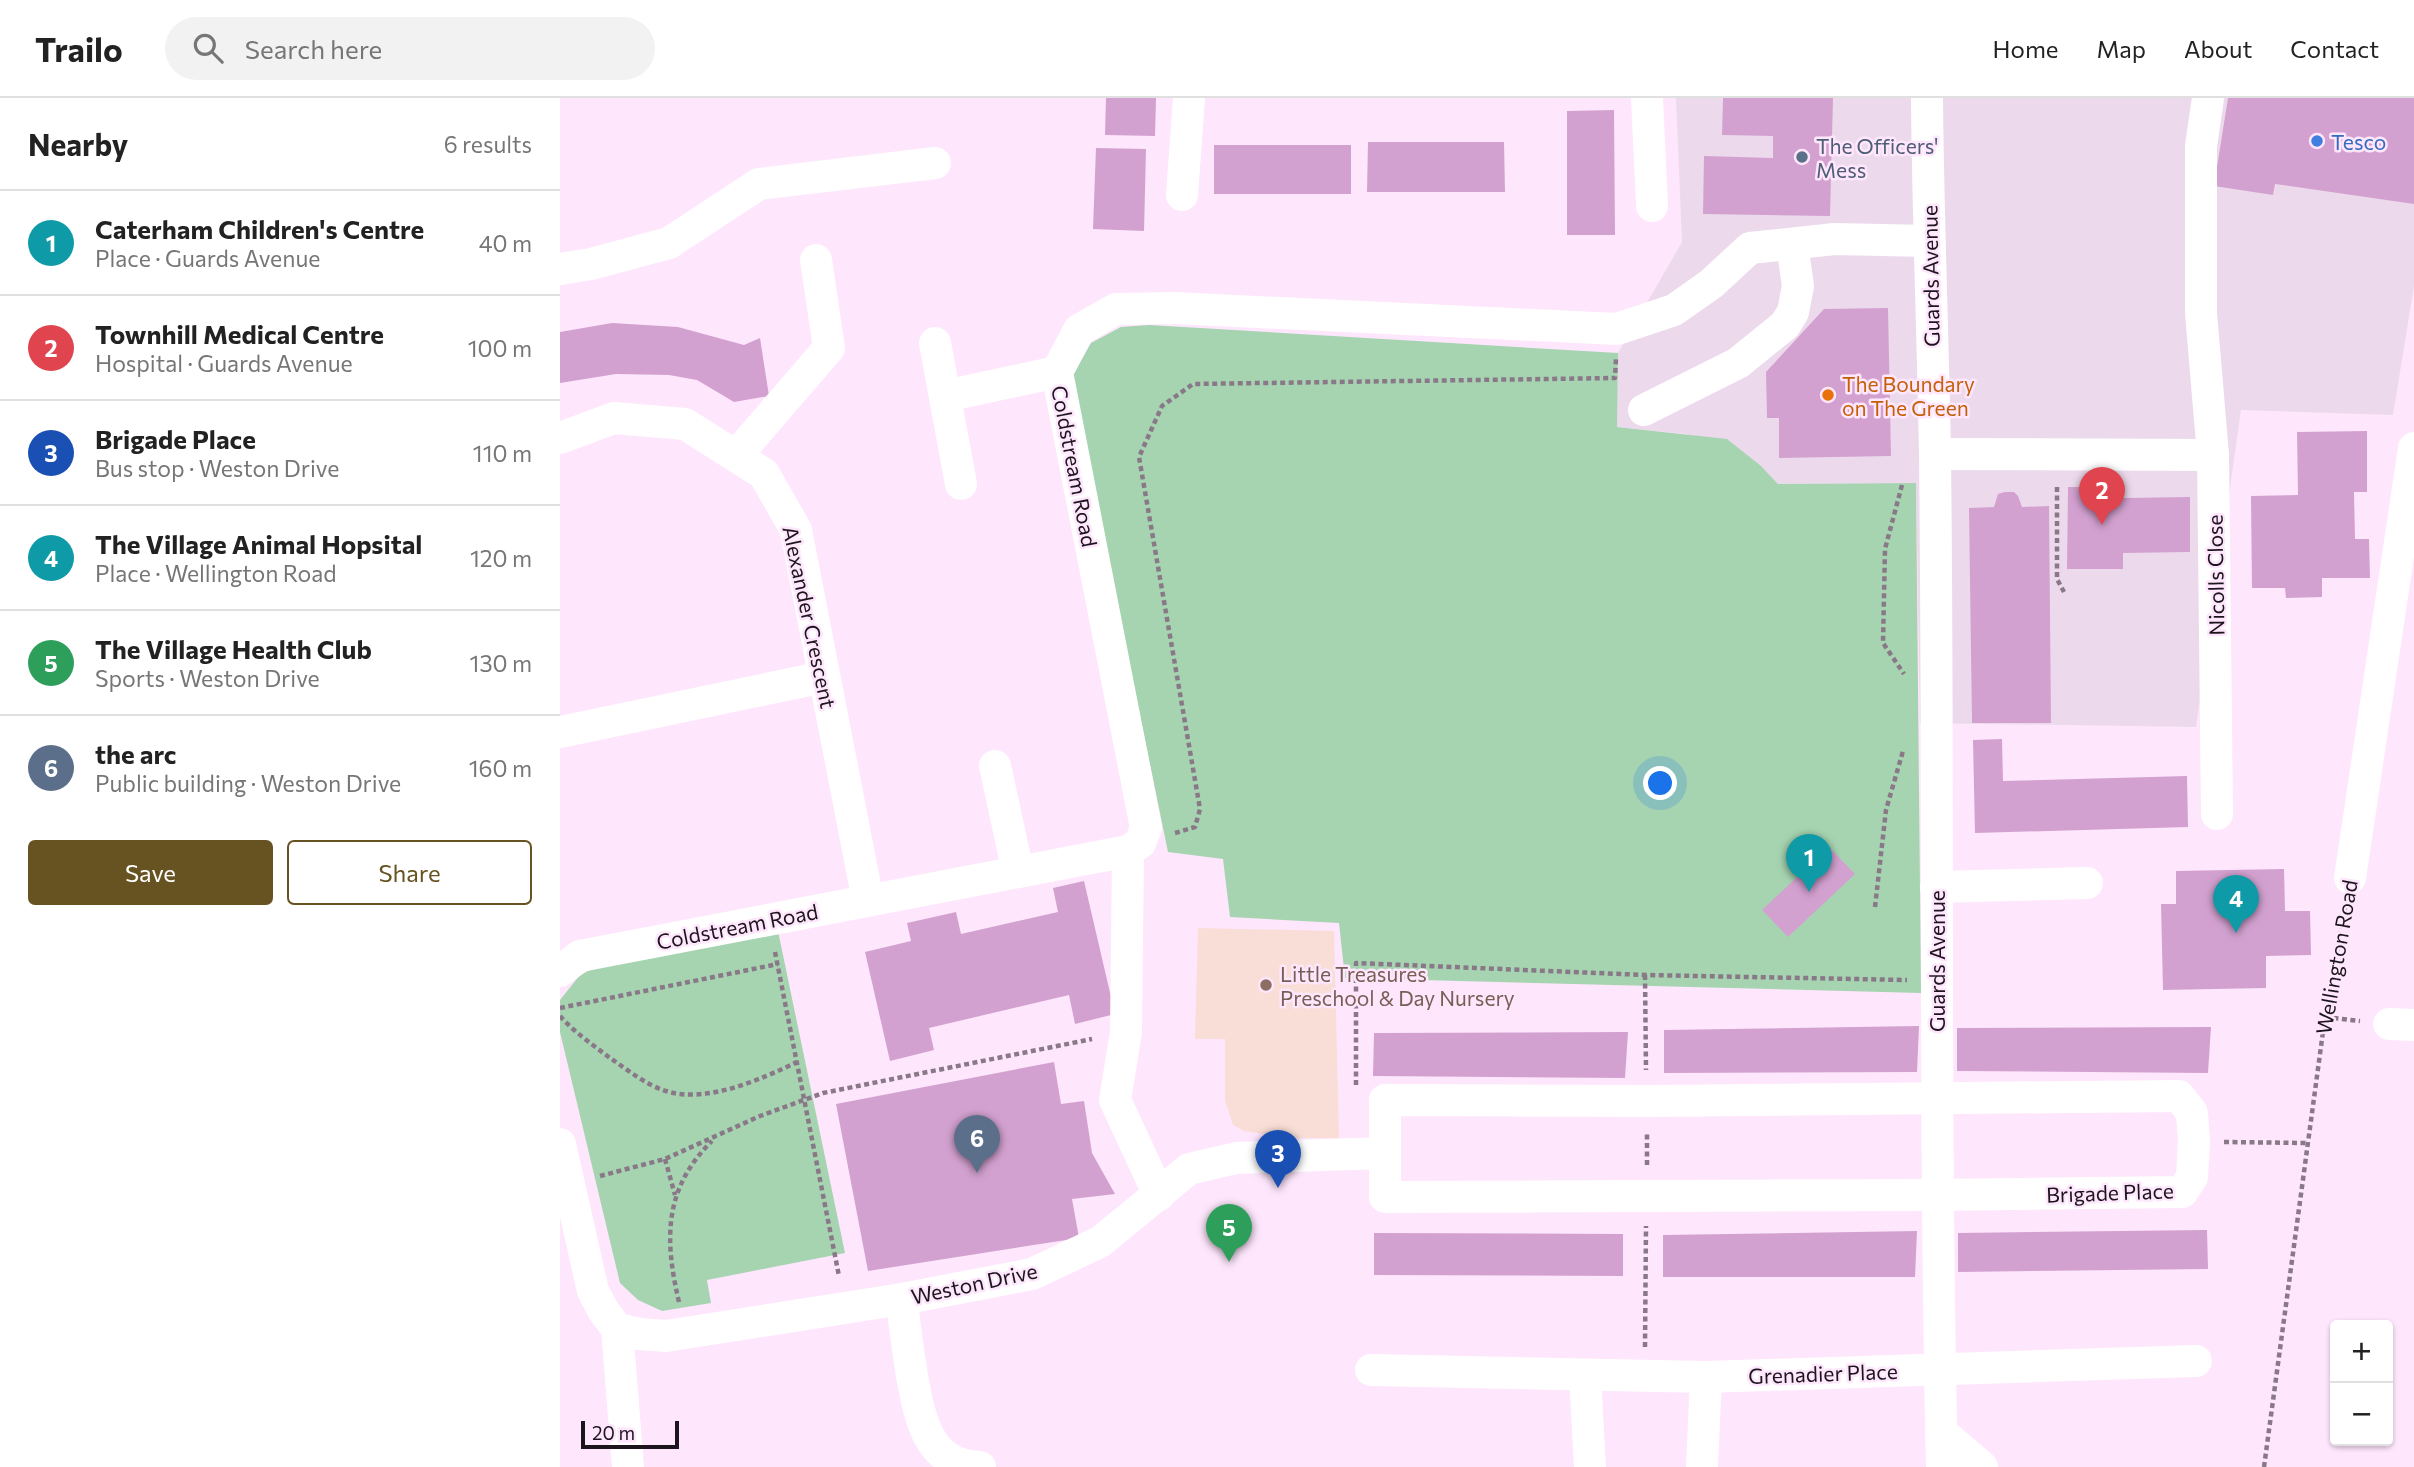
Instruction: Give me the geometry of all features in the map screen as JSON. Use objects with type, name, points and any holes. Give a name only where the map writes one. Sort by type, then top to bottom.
[{"type":"street","points":[[1182,195],[1189,98]]},
{"type":"street","points":[[1647,98],[1652,206]]},
{"type":"street","name":"Guards Avenue","points":[[1927,98],[1928,241],[1935,454],[1936,981],[1942,1467]]},
{"type":"street","name":"Nicolls Close","points":[[2208,98],[2202,146],[2201,313],[2213,455],[2217,814]]},
{"type":"street","points":[[560,269],[591,264],[669,243],[759,184],[935,163]]},
{"type":"street","name":"Coldstream Road","points":[[560,971],[580,956],[1018,872],[1134,847],[1146,828],[1057,372],[1079,330],[1115,309],[1174,308],[1617,330],[1674,310],[1711,284],[1749,248],[1835,239],[1928,241]]},
{"type":"street","points":[[1644,410],[1738,363],[1785,325],[1793,312],[1798,286],[1792,244]]},
{"type":"street","points":[[736,456],[829,348],[816,260]]},
{"type":"street","points":[[935,343],[961,484]]},
{"type":"street","points":[[945,396],[1057,372]]},
{"type":"street","name":"Alexander Crescent","points":[[560,438],[614,418],[685,425],[764,474],[796,530],[868,901]]},
{"type":"street","name":"Wellington Road","points":[[2350,878],[2414,448]]},
{"type":"street","points":[[1935,454],[2213,455]]},
{"type":"street","points":[[560,732],[824,677]]},
{"type":"street","points":[[995,765],[1018,872]]},
{"type":"street","points":[[1134,847],[1126,1032],[1115,1100],[1159,1195]]},
{"type":"street","points":[[1936,887],[2087,883]]},
{"type":"street","name":"Brigade Place","points":[[2179,1096],[2192,1113],[2192,1178],[2182,1192],[1385,1197],[1385,1100],[1937,1100],[2179,1096]]},
{"type":"street","points":[[560,1144],[593,1291],[617,1329],[628,1467]]},
{"type":"street","name":"Weston Drive","points":[[617,1329],[666,1336],[902,1299],[1032,1282],[1100,1242],[1189,1169],[1236,1158],[1385,1153]]},
{"type":"street","points":[[902,1299],[904,1329],[920,1419],[935,1447],[962,1466],[980,1467]]},
{"type":"street","name":"Grenadier Place","points":[[1371,1370],[1706,1377],[2196,1361]]},
{"type":"street","points":[[1586,1375],[1590,1467]]},
{"type":"street","points":[[1702,1467],[1706,1377]]},
{"type":"street","points":[[1941,1432],[1982,1467]]},
{"type":"path","points":[[1134,847],[1195,827],[1200,808],[1139,457],[1162,406],[1193,384],[1615,378],[1617,330]]},
{"type":"path","points":[[2057,455],[2057,579],[2064,592]]},
{"type":"path","points":[[1906,477],[1900,488],[1885,550],[1883,643],[1907,679]]},
{"type":"path","points":[[1875,907],[1886,810],[1906,739]]},
{"type":"path","name":"Wellington Road","points":[[2264,1467],[2325,1017],[2350,878]]},
{"type":"path","points":[[769,920],[846,1308]]},
{"type":"path","points":[[1356,1087],[1356,963],[1645,975],[1936,981]]},
{"type":"path","points":[[560,1008],[778,964]]},
{"type":"path","points":[[560,1016],[594,1046],[636,1077],[668,1092],[693,1093],[743,1086],[797,1062]]},
{"type":"path","points":[[569,1184],[665,1159],[760,1116],[823,1093],[1126,1032]]},
{"type":"path","points":[[686,1333],[674,1281],[671,1252],[673,1207],[687,1169],[716,1137]]},
{"type":"path","points":[[2194,1142],[2307,1143]]},
{"type":"path","points":[[665,1159],[676,1197]]},
{"type":"shaded area","points":[[1676,98],[2414,98],[2414,286],[2393,415],[2241,410],[2196,727],[1920,723],[1916,483],[1778,484],[1761,466],[1686,434],[1616,427],[1618,353],[1682,242]]},
{"type":"shaded area","name":"Little Treasures Preschool & Day Nursery","points":[[1198,928],[1334,931],[1339,1138],[1290,1138],[1244,1131],[1233,1125],[1225,1100],[1225,1039],[1195,1039]]},
{"type":"green space","points":[[1149,325],[1618,353],[1617,427],[1727,439],[1761,466],[1778,484],[1916,483],[1921,993],[1345,978],[1339,923],[1230,917],[1223,859],[1168,852],[1071,378],[1091,343],[1121,327]]},
{"type":"green space","points":[[778,931],[845,1253],[707,1280],[711,1303],[662,1311],[638,1300],[620,1283],[560,1032],[560,1000],[580,975],[601,965]]},
{"type":"building","points":[[1106,98],[1156,98],[1155,136],[1105,135]]},
{"type":"building","name":"The Officers' Mess","points":[[1723,98],[1833,98],[1830,216],[1703,214],[1704,156],[1773,158],[1773,136],[1722,135]]},
{"type":"building","name":"Tesco","points":[[2228,98],[2414,98],[2414,204],[2275,184],[2273,195],[2214,186]]},
{"type":"building","points":[[1614,110],[1615,235],[1567,235],[1567,111]]},
{"type":"building","points":[[1368,142],[1504,142],[1505,192],[1367,192]]},
{"type":"building","points":[[1214,145],[1351,145],[1351,194],[1214,194]]},
{"type":"building","points":[[1096,148],[1146,149],[1144,231],[1093,229]]},
{"type":"building","name":"The Boundary on The Green","points":[[1888,308],[1891,456],[1779,458],[1779,418],[1767,418],[1766,372],[1824,309]]},
{"type":"building","points":[[612,323],[678,327],[744,345],[760,338],[769,396],[734,402],[697,380],[669,375],[616,374],[560,383],[560,332]]},
{"type":"building","points":[[2367,431],[2367,492],[2354,492],[2355,539],[2369,539],[2370,578],[2322,578],[2322,597],[2286,598],[2285,588],[2252,588],[2251,496],[2298,495],[2297,432]]},
{"type":"building","points":[[2068,487],[2124,487],[2123,498],[2190,497],[2190,552],[2123,553],[2123,569],[2067,569]]},
{"type":"building","points":[[2014,492],[2022,507],[2049,506],[2051,723],[1972,723],[1969,508],[1994,507],[1998,494]]},
{"type":"building","points":[[2002,739],[2003,781],[2187,776],[2188,827],[1975,833],[1973,740]]},
{"type":"building","points":[[1829,847],[1855,874],[1788,937],[1762,910]]},
{"type":"building","points":[[2284,869],[2285,911],[2310,911],[2311,955],[2266,956],[2266,988],[2163,990],[2161,904],[2176,904],[2176,871]]},
{"type":"building","points":[[1084,881],[1115,1014],[1075,1024],[1069,995],[929,1028],[934,1050],[890,1061],[865,952],[911,941],[907,923],[956,912],[961,934],[1058,912],[1053,888]]},
{"type":"building","points":[[1919,1026],[1917,1072],[1664,1073],[1664,1030]]},
{"type":"building","points":[[2211,1027],[2208,1073],[1957,1071],[1957,1028]]},
{"type":"building","points":[[1628,1032],[1625,1078],[1373,1076],[1374,1033]]},
{"type":"building","points":[[1054,1062],[1061,1104],[1084,1101],[1092,1153],[1115,1194],[1072,1199],[1079,1238],[868,1271],[836,1104]]},
{"type":"building","points":[[2207,1230],[2208,1269],[1958,1272],[1958,1233]]},
{"type":"building","points":[[1917,1231],[1915,1277],[1663,1277],[1663,1235]]},
{"type":"building","points":[[1374,1233],[1623,1234],[1623,1276],[1374,1275]]},
{"type":"place","name":"Tesco","points":[[2317,141]]},
{"type":"place","name":"The Officers' Mess","points":[[1802,157]]},
{"type":"place","name":"The Boundary on The Green","points":[[1828,395]]},
{"type":"place","name":"Townhill Medical Centre","points":[[2102,525]]},
{"type":"place","name":"Caterham Children's Centre","points":[[1809,892]]},
{"type":"place","name":"The Village Animal Hopsital","points":[[2236,933]]},
{"type":"place","name":"Little Treasures Preschool & Day Nursery","points":[[1266,985]]},
{"type":"place","name":"the arc","points":[[977,1173]]},
{"type":"place","name":"Brigade Place","points":[[1278,1188]]},
{"type":"place","name":"The Village Health Club","points":[[1229,1262]]}]
